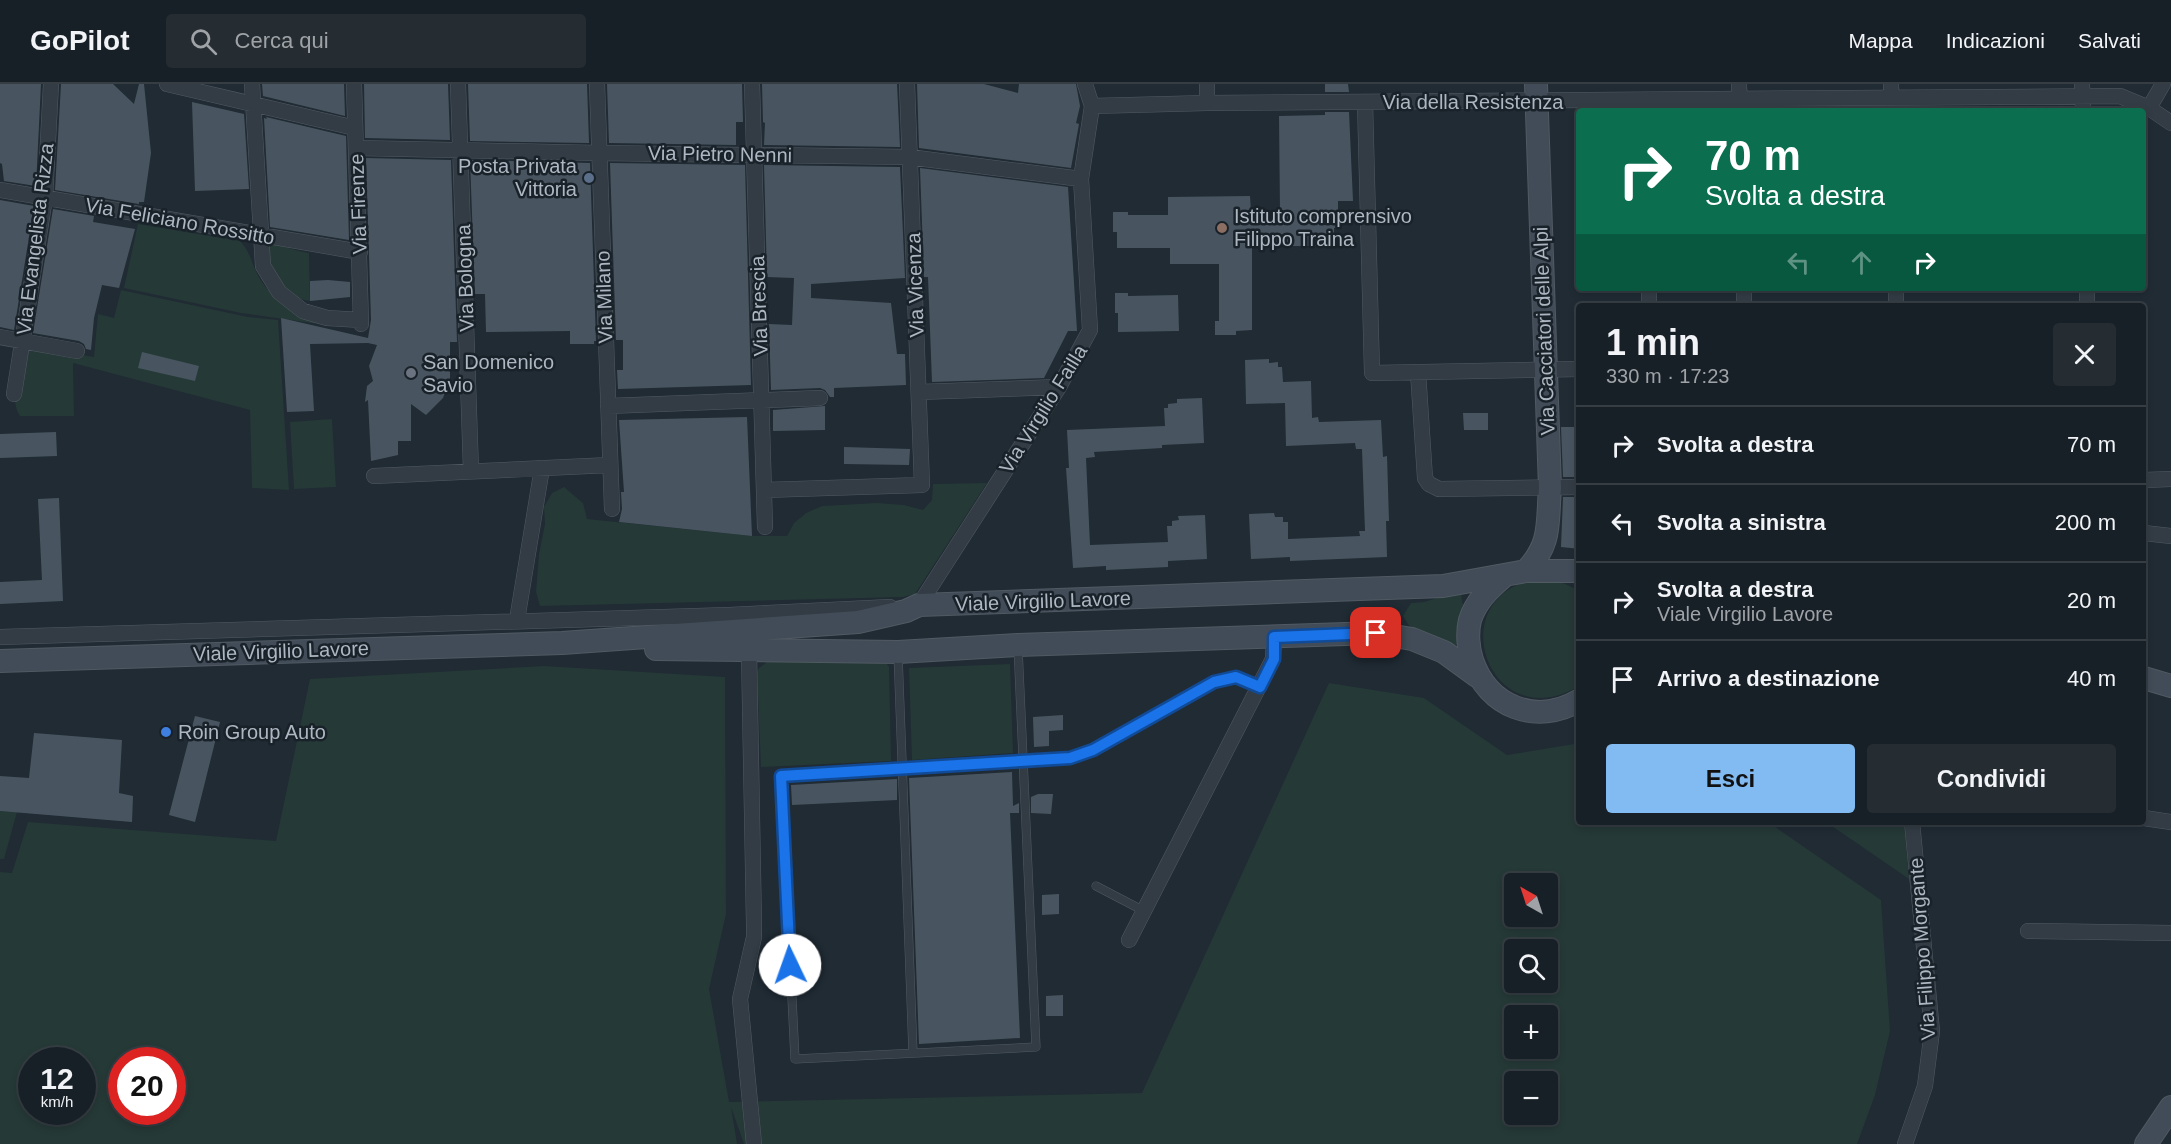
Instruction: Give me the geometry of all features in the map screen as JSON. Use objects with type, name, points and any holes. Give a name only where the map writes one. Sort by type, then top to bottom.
[{"type":"street","name":"Via Evangelista Rizza","points":[[14,394],[45,198],[51,84]]},
{"type":"street","points":[[167,84],[355,128]]},
{"type":"street","points":[[252,84],[260,234]]},
{"type":"street","name":"Via Firenze","points":[[260,234],[263,266],[279,292],[303,311],[327,318],[361,322],[354,84]]},
{"type":"street","name":"Via Bologna","points":[[458,84],[471,471]]},
{"type":"street","name":"Via Milano","points":[[597,84],[612,509]]},
{"type":"street","name":"Via Brescia","points":[[752,84],[765,527]]},
{"type":"street","name":"Via Vicenza","points":[[764,490],[922,485],[907,84]]},
{"type":"street","name":"Via Virgilio Failla","points":[[919,605],[1059,387],[1090,330],[1081,179],[1092,106],[1085,84]]},
{"type":"street","points":[[1207,84],[1207,103]]},
{"type":"street","points":[[2149,108],[2163,84]]},
{"type":"street","name":"Via della Resistenza","points":[[1092,106],[1365,102],[1536,93],[1740,98],[2120,96],[2149,108],[2171,123]]},
{"type":"street","name":"Via Cacciatori delle Alpi","points":[[1526,571],[1538,558],[1546,543],[1550,488],[1544,370],[1536,93]]},
{"type":"street","points":[[1365,102],[1372,373],[1576,369]]},
{"type":"street","name":"Via Pietro Nenni","points":[[357,148],[909,157],[1081,179]]},
{"type":"street","name":"Via Feliciano Rossitto","points":[[0,190],[360,252]]},
{"type":"street","points":[[0,338],[77,351]]},
{"type":"street","points":[[1418,372],[1425,478],[1429,484],[1439,489],[1576,487]]},
{"type":"street","points":[[919,392],[1059,387]]},
{"type":"street","points":[[608,406],[820,398]]},
{"type":"street","points":[[374,476],[610,465]]},
{"type":"street","points":[[517,620],[542,468]]},
{"type":"street","points":[[2146,480],[2171,479]]},
{"type":"street","points":[[2146,533],[2171,536]]},
{"type":"street","name":"Viale Virgilio Lavore","points":[[0,661],[562,643],[858,622],[906,611],[919,605],[1443,586],[1503,577],[1526,571],[1575,573]]},
{"type":"street","points":[[1478,676],[1468,649],[1470,621],[1483,595],[1503,577]]},
{"type":"street","points":[[0,637],[729,615],[919,605]]},
{"type":"street","name":"Viale Virgilio Lavore","points":[[562,643],[666,650],[898,652],[1018,645],[1376,633],[1412,639],[1444,652],[1478,676],[1495,695],[1518,708],[1535,712],[1553,711],[1576,702]]},
{"type":"street","points":[[1129,940],[1274,659],[1274,637]]},
{"type":"street","points":[[749,651],[754,937],[740,999],[754,1144]]},
{"type":"street","points":[[2146,679],[2171,686]]},
{"type":"street","points":[[2146,818],[2171,822]]},
{"type":"street","name":"Via Filippo Morgante","points":[[1905,1144],[1925,1086],[1932,1030],[1912,825]]},
{"type":"street","points":[[2028,931],[2171,933]]},
{"type":"street","points":[[2146,1144],[2171,1107]]},
{"type":"lane","points":[[1018,645],[1023,761],[1036,1047],[795,1059],[781,776],[903,769],[1023,761],[1070,758],[1093,750],[1214,682],[1236,677],[1260,687]]},
{"type":"lane","points":[[898,652],[913,1053]]},
{"type":"lane","points":[[1096,886],[1144,911]]},
{"type":"green space","points":[[138,224],[240,241],[260,279],[272,295],[294,311],[319,324],[241,313],[124,288]]},
{"type":"green space","points":[[272,244],[309,253],[310,301],[294,295],[282,284],[265,254],[267,246]]},
{"type":"green space","points":[[121,290],[248,317],[278,320],[289,490],[252,488],[250,410],[73,363],[74,416],[20,416],[15,401],[15,392],[25,345],[94,357],[98,314],[114,318]]},
{"type":"green space","points":[[332,419],[336,487],[294,489],[290,422]]},
{"type":"green space","points":[[987,483],[915,594],[903,597],[540,606],[536,592],[539,554],[545,524],[544,507],[552,493],[564,487],[583,503],[587,519],[752,536],[787,536],[794,523],[806,513],[822,506],[877,503],[904,505],[923,510],[932,500],[933,484]]},
{"type":"green space","points":[[1536,579],[1548,580],[1559,582],[1576,590],[1576,687],[1550,697],[1524,696],[1504,684],[1490,666],[1484,644],[1485,620],[1497,600],[1519,584]]},
{"type":"green space","points":[[1461,591],[1462,602],[1465,606],[1458,644],[1454,646],[1412,630],[1403,616],[1411,603],[1424,602],[1443,594]]},
{"type":"green space","points":[[879,659],[885,661],[889,667],[891,761],[761,767],[757,672],[759,668],[767,662]]},
{"type":"green space","points":[[1010,664],[1013,753],[912,760],[909,668]]},
{"type":"green space","points":[[544,666],[725,677],[726,914],[709,989],[729,1102],[1142,1093],[1329,683],[1424,698],[1507,755],[1576,743],[1576,825],[1772,825],[1881,900],[1890,1031],[1875,1095],[1857,1144],[744,1144],[731,1107],[737,1144],[0,1144],[0,872],[12,873],[28,822],[276,841],[310,679]]},
{"type":"green space","points":[[0,811],[17,812],[4,859],[0,859]]},
{"type":"green space","points":[[1830,825],[1904,825],[1909,879]]},
{"type":"building","points":[[0,84],[41,84],[36,186],[4,181],[0,163]]},
{"type":"building","points":[[61,84],[113,84],[134,104],[139,84],[144,84],[151,153],[144,202],[139,202],[139,204],[55,190]]},
{"type":"building","points":[[262,84],[344,84],[345,116],[263,96]]},
{"type":"building","points":[[364,84],[448,84],[450,140],[365,138]]},
{"type":"building","points":[[468,84],[587,84],[589,143],[470,141]]},
{"type":"building","points":[[607,84],[742,84],[743,122],[736,122],[736,145],[609,143]]},
{"type":"building","points":[[762,84],[897,84],[900,147],[764,145]]},
{"type":"building","points":[[917,84],[984,84],[1018,93],[1019,84],[1076,84],[1080,106],[1076,123],[1079,124],[1071,168],[919,148]]},
{"type":"building","points":[[1325,84],[1348,84],[1349,92],[1325,92]]},
{"type":"building","points":[[192,102],[244,114],[249,189],[195,191]]},
{"type":"building","points":[[1325,112],[1349,112],[1353,201],[1338,201],[1338,228],[1334,228],[1334,246],[1252,246],[1252,330],[1236,331],[1236,335],[1215,335],[1215,321],[1219,321],[1219,264],[1170,264],[1170,248],[1117,248],[1117,232],[1113,232],[1113,212],[1128,212],[1128,215],[1168,215],[1168,197],[1250,196],[1251,212],[1280,212],[1279,116],[1325,115]]},
{"type":"building","points":[[266,117],[346,136],[349,240],[270,227],[264,118],[267,119]]},
{"type":"building","points":[[366,158],[451,160],[457,342],[450,342],[450,379],[443,398],[426,415],[411,404],[411,441],[398,441],[398,455],[371,461],[368,400],[365,402],[367,386],[373,381],[369,366],[377,345],[368,343],[310,344],[314,411],[287,412],[281,318],[368,338],[371,320]]},
{"type":"building","points":[[470,160],[590,163],[596,341],[594,344],[570,344],[570,331],[486,332],[485,294],[475,294]]},
{"type":"building","points":[[610,163],[745,165],[751,385],[618,389],[617,370],[623,370],[623,340],[616,340]]},
{"type":"building","points":[[764,165],[900,167],[905,278],[811,284],[811,298],[891,303],[897,354],[905,354],[906,385],[834,388],[834,397],[830,397],[825,390],[820,388],[771,390],[769,324],[792,325],[794,278],[767,277]]},
{"type":"building","points":[[920,168],[1068,187],[1077,331],[1068,331],[1044,378],[932,382],[928,277],[924,277]]},
{"type":"building","points":[[0,200],[34,206],[14,330],[0,327]]},
{"type":"building","points":[[53,209],[94,216],[93,222],[135,229],[119,288],[102,285],[94,318],[91,350],[86,349],[79,341],[33,333]]},
{"type":"building","points":[[310,281],[350,282],[350,297],[310,301]]},
{"type":"building","points":[[1115,293],[1128,293],[1128,296],[1178,295],[1179,331],[1118,332]]},
{"type":"building","points":[[142,352],[199,366],[195,381],[138,368]]},
{"type":"building","points":[[1269,359],[1269,363],[1278,362],[1278,367],[1282,367],[1283,382],[1311,381],[1312,418],[1318,417],[1319,422],[1381,420],[1383,457],[1387,456],[1389,521],[1386,521],[1387,557],[1290,561],[1290,557],[1251,559],[1249,514],[1274,513],[1275,517],[1283,517],[1283,522],[1288,522],[1288,539],[1360,536],[1359,531],[1365,531],[1362,449],[1356,449],[1355,443],[1286,446],[1285,403],[1246,404],[1245,360]]},
{"type":"building","points":[[1202,398],[1204,443],[1094,452],[1095,457],[1086,458],[1090,545],[1168,542],[1167,526],[1172,526],[1172,521],[1179,520],[1178,516],[1205,515],[1207,559],[1168,561],[1168,567],[1106,570],[1106,566],[1073,568],[1066,468],[1069,468],[1067,430],[1165,426],[1164,408],[1168,408],[1168,404],[1177,403],[1177,399]]},
{"type":"building","points":[[825,406],[825,430],[773,431],[773,410]]},
{"type":"building","points":[[1463,413],[1488,413],[1488,430],[1464,430]]},
{"type":"building","points":[[747,417],[752,536],[619,522],[622,509],[621,492],[624,492],[619,420]]},
{"type":"building","points":[[1561,427],[1576,427],[1576,477],[1563,477]]},
{"type":"building","points":[[56,432],[57,456],[0,458],[0,434]]},
{"type":"building","points":[[844,447],[910,449],[909,465],[844,464]]},
{"type":"building","points":[[1563,497],[1576,497],[1576,549],[1561,547]]},
{"type":"building","points":[[59,498],[63,601],[0,604],[0,582],[42,580],[38,499]]},
{"type":"building","points":[[1063,715],[1063,730],[1049,731],[1049,746],[1034,747],[1033,717]]},
{"type":"building","points":[[195,716],[220,722],[195,822],[169,815]]},
{"type":"building","points":[[34,733],[122,740],[119,793],[133,796],[132,822],[0,811],[0,776],[29,778]]},
{"type":"building","points":[[1012,772],[1013,806],[1019,803],[1019,813],[1010,813],[1020,1038],[919,1044],[909,778]]},
{"type":"building","points":[[897,779],[897,800],[792,805],[791,785]]},
{"type":"building","points":[[1038,794],[1053,794],[1051,814],[1031,813],[1031,797]]},
{"type":"building","points":[[1059,894],[1059,914],[1042,915],[1042,895]]},
{"type":"building","points":[[1063,995],[1063,1016],[1046,1016],[1046,996]]},
{"type":"place","name":"Posta Privata Vittoria","points":[[589,178]]},
{"type":"place","name":"Istituto comprensivo Filippo Traina","points":[[1222,228]]},
{"type":"place","name":"San Domenico Savio","points":[[411,373]]},
{"type":"place","name":"Roin Group Auto","points":[[166,732]]},
{"type":"route","points":[[790,965],[781,776],[1070,758],[1093,750],[1214,682],[1236,677],[1260,687],[1274,659],[1274,637],[1376,633]]}]
